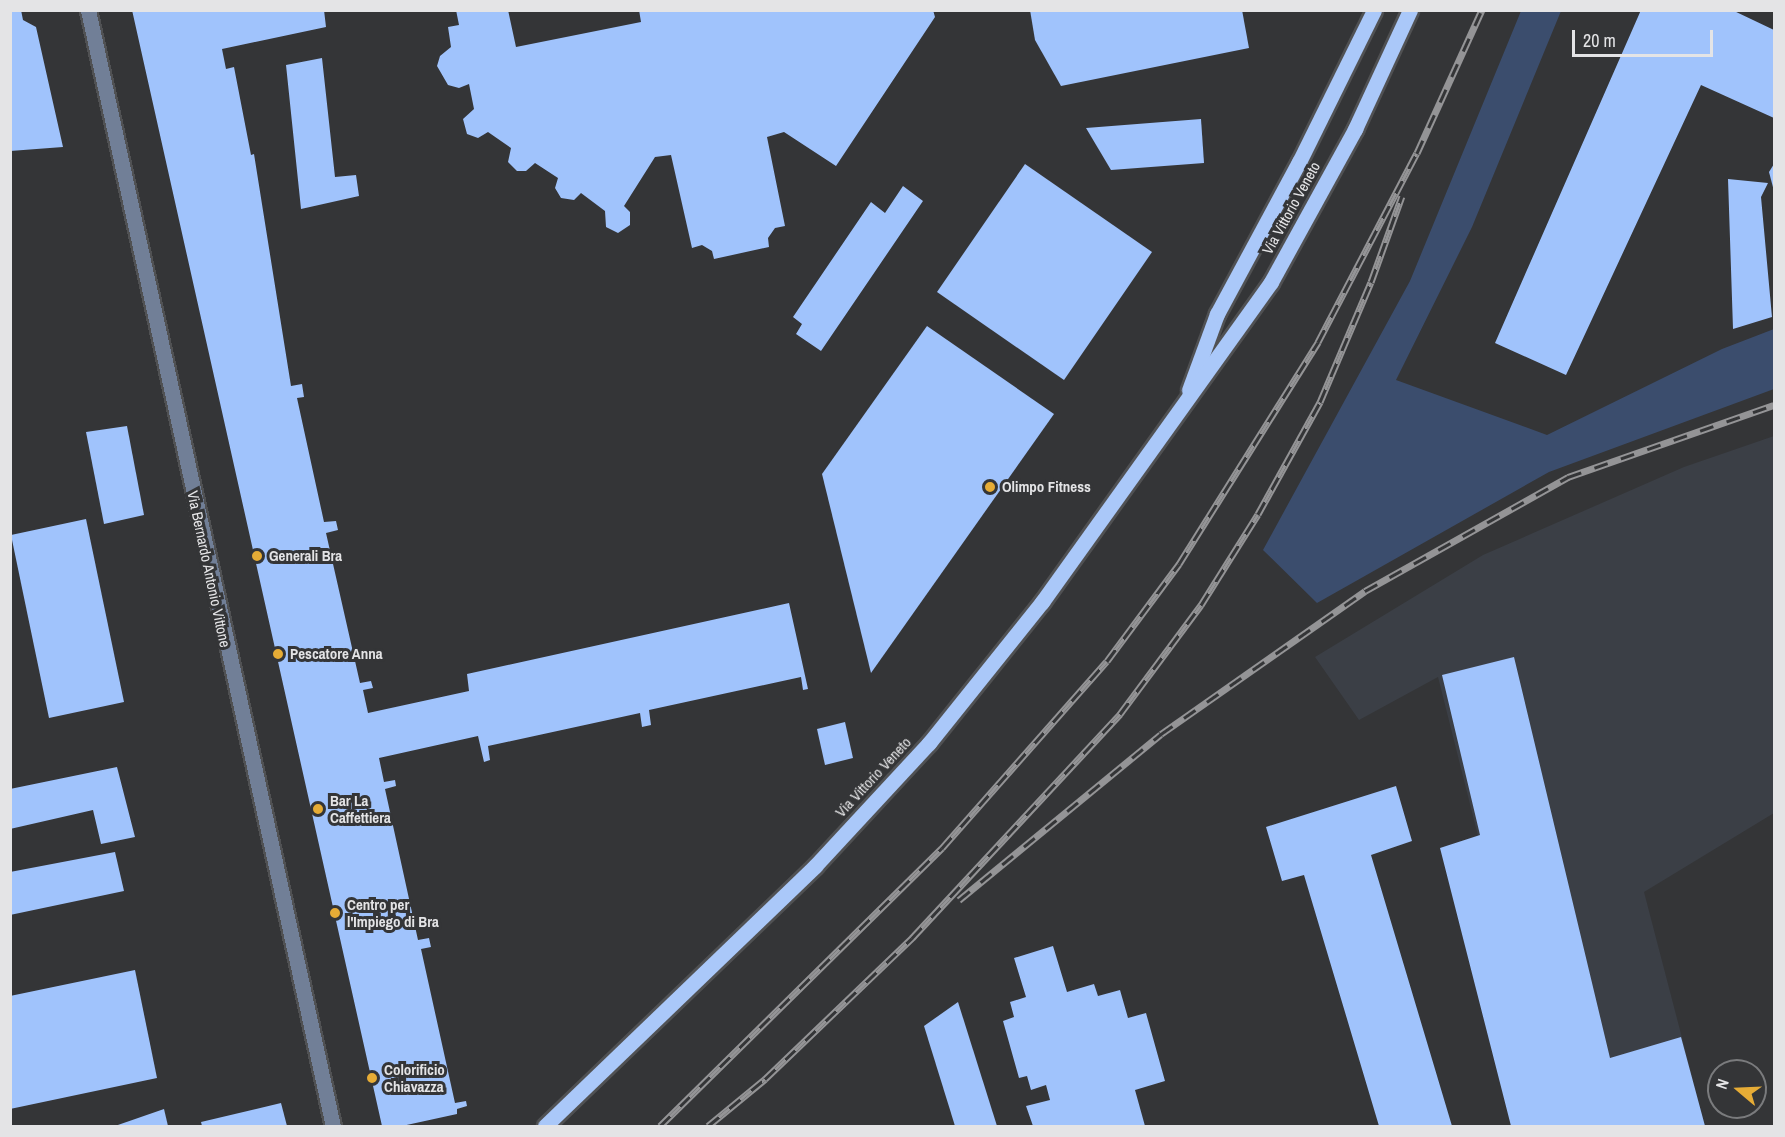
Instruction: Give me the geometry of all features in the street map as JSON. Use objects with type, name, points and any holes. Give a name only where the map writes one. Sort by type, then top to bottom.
[{"type":"main road","name":"Via Vittorio Veneto","points":[[1182,410],[1217,314],[1299,162],[1374,10]]},
{"type":"main road","name":"Via Vittorio Veneto","points":[[545,1126],[815,866],[929,743],[1042,602],[1182,410],[1271,282],[1355,129],[1410,10]]},
{"type":"street","name":"Via Bernardo Antonio Vittone","points":[[88,10],[333,1126]]},
{"type":"shaded area","points":[[1521,11],[1561,11],[1472,227],[1396,380],[1547,435],[1722,349],[1774,329],[1774,389],[1549,472],[1317,603],[1263,550],[1410,281]]},
{"type":"shaded area","points":[[1774,436],[1774,813],[1644,892],[1705,1126],[1551,1126],[1438,677],[1359,720],[1315,657],[1483,555],[1684,467]]},
{"type":"building","points":[[10,10],[21,10],[23,20],[36,27],[63,147],[10,151]]},
{"type":"building","points":[[132,10],[324,10],[326,27],[222,49],[226,69],[234,67],[251,155],[254,154],[291,386],[302,384],[304,397],[297,398],[324,522],[336,521],[338,530],[326,533],[360,683],[371,681],[373,688],[363,690],[368,713],[469,691],[467,674],[789,603],[808,689],[803,690],[801,677],[649,710],[651,725],[642,727],[640,713],[488,746],[490,760],[484,762],[478,736],[379,758],[384,782],[395,780],[396,786],[385,789],[418,940],[429,938],[431,947],[421,949],[455,1103],[466,1101],[467,1106],[457,1109],[457,1114],[402,1126],[382,1126]]},
{"type":"building","points":[[456,10],[508,10],[516,47],[641,22],[639,10],[933,10],[935,17],[836,166],[784,132],[767,137],[785,226],[775,228],[768,238],[769,247],[714,259],[712,251],[702,245],[692,248],[671,155],[655,157],[624,206],[630,212],[630,225],[618,233],[606,227],[605,211],[581,193],[574,200],[561,198],[555,188],[558,178],[535,163],[526,171],[517,171],[508,162],[511,148],[488,132],[478,138],[467,134],[463,119],[474,109],[469,84],[459,88],[448,85],[437,66],[440,56],[451,47],[448,27],[459,25]]},
{"type":"building","points":[[1030,10],[1242,10],[1249,48],[1061,86],[1035,40]]},
{"type":"building","points":[[1641,10],[1732,10],[1774,30],[1774,118],[1701,85],[1566,375],[1495,343]]},
{"type":"building","points":[[322,58],[335,177],[356,175],[359,196],[301,209],[286,65]]},
{"type":"building","points":[[1201,119],[1204,163],[1111,170],[1086,128]]},
{"type":"building","points":[[1025,164],[1152,252],[1064,380],[937,292]]},
{"type":"building","points":[[1774,164],[1774,191],[1769,172]]},
{"type":"building","points":[[1728,179],[1768,183],[1761,197],[1772,317],[1733,329]]},
{"type":"building","points":[[903,186],[923,201],[821,351],[796,334],[802,324],[793,317],[871,202],[885,213]]},
{"type":"building","points":[[927,326],[1054,414],[871,673],[822,474]]},
{"type":"building","points":[[127,426],[144,515],[104,524],[86,432]]},
{"type":"building","points":[[86,519],[124,702],[49,718],[11,535]]},
{"type":"building","points":[[1514,657],[1610,1058],[1681,1037],[1705,1126],[1511,1126],[1440,848],[1480,835],[1442,675]]},
{"type":"building","points":[[845,722],[853,758],[825,765],[817,729]]},
{"type":"building","points":[[117,767],[135,837],[101,844],[93,810],[10,829],[10,789]]},
{"type":"building","points":[[1396,786],[1412,841],[1371,855],[1452,1126],[1379,1126],[1304,875],[1282,881],[1266,827]]},
{"type":"building","points":[[115,852],[124,891],[10,915],[10,872]]},
{"type":"building","points":[[1053,946],[1067,992],[1094,984],[1098,996],[1120,990],[1128,1018],[1146,1013],[1165,1081],[1135,1090],[1145,1126],[1033,1126],[1026,1106],[1050,1100],[1046,1085],[1031,1090],[1027,1076],[1019,1078],[1003,1021],[1014,1017],[1010,1002],[1026,997],[1014,958]]},
{"type":"building","points":[[135,970],[157,1078],[10,1109],[10,996]]},
{"type":"building","points":[[958,1002],[997,1126],[955,1126],[924,1026]]},
{"type":"building","points":[[281,1103],[287,1126],[202,1126],[201,1122]]},
{"type":"building","points":[[164,1109],[168,1126],[115,1126]]},
{"type":"railway","points":[[660,1126],[942,848],[1107,661],[1179,564],[1318,342],[1417,153],[1482,10]]},
{"type":"railway","points":[[708,1126],[765,1079],[912,938],[1120,714],[1201,605],[1258,514],[1320,402],[1371,282],[1402,196]]},
{"type":"railway","points":[[959,900],[1161,734],[1365,591],[1568,477],[1774,405]]},
{"type":"place","name":"Olimpo Fitness","points":[[990,487]]},
{"type":"place","name":"Generali Bra","points":[[257,556]]},
{"type":"place","name":"Pescatore Anna","points":[[278,654]]},
{"type":"place","name":"Bar La Caffettiera","points":[[318,809]]},
{"type":"place","name":"Centro per l'Impiego di Bra","points":[[335,913]]},
{"type":"place","name":"Colorificio Chiavazza","points":[[372,1078]]}]
